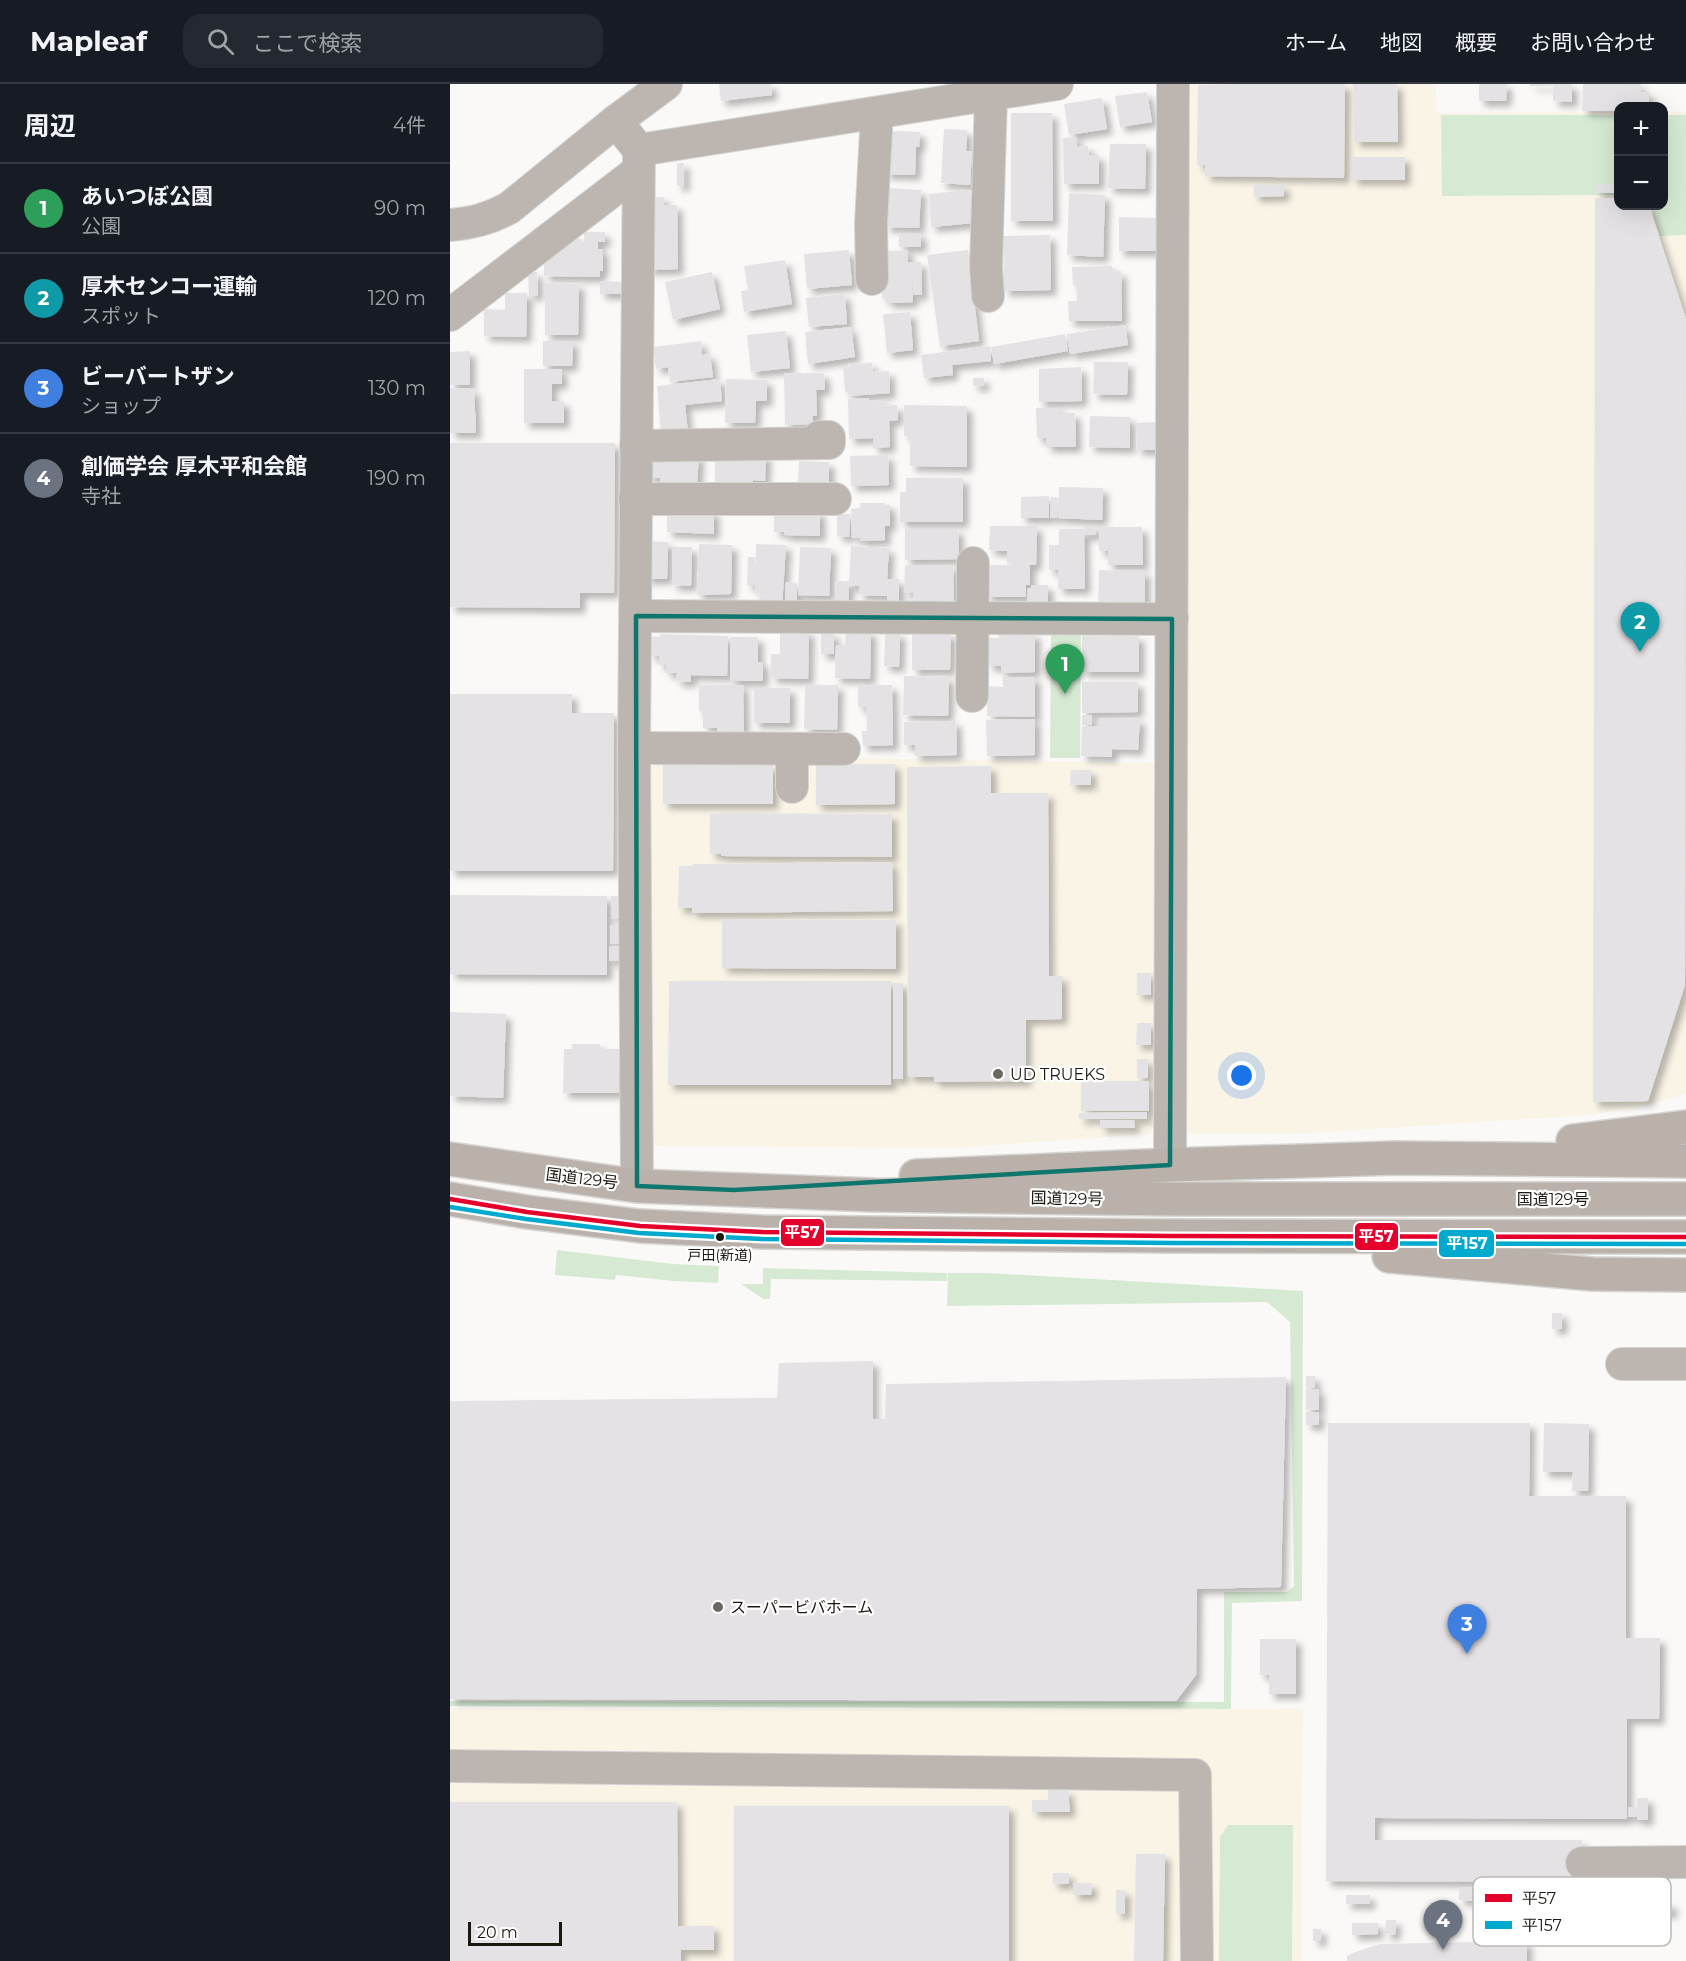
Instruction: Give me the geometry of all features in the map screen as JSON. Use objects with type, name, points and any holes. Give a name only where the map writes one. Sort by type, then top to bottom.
[{"type":"highway","points":[[1395,1158],[1613,1137],[1686,1127]]},
{"type":"highway","points":[[734,1190],[952,1174],[1395,1158],[1686,1161]]},
{"type":"highway","name":"国道129号","points":[[450,1159],[637,1186],[874,1195],[1174,1199],[1686,1200]]},
{"type":"highway","points":[[450,1199],[527,1212],[640,1226],[728,1231],[1172,1236],[1686,1237]]},
{"type":"highway","points":[[1172,1236],[1592,1274],[1686,1275]]},
{"type":"street","points":[[450,225],[470,224],[491,218],[509,208],[616,121],[666,84]]},
{"type":"street","points":[[450,315],[638,161],[877,113],[1057,84]]},
{"type":"street","points":[[1170,1165],[1173,84]]},
{"type":"street","points":[[988,296],[986,267],[992,95]]},
{"type":"street","points":[[872,279],[871,223],[877,113]]},
{"type":"street","points":[[616,121],[638,161],[634,748],[637,1186]]},
{"type":"street","points":[[636,446],[773,433],[829,443],[829,437],[819,437]]},
{"type":"street","points":[[635,498],[835,498]]},
{"type":"street","points":[[972,696],[973,563]]},
{"type":"street","points":[[636,616],[1172,619]]},
{"type":"street","points":[[634,748],[844,749]]},
{"type":"street","points":[[792,749],[792,787]]},
{"type":"street","points":[[1622,1364],[1686,1364]]},
{"type":"street","points":[[450,1766],[1195,1775],[1197,1961]]},
{"type":"street","points":[[1582,1863],[1686,1862]]},
{"type":"highlighted area","points":[[636,616],[1172,619],[1170,1165],[734,1190],[637,1186]]},
{"type":"shaded area","points":[[1188,84],[1436,84],[1437,113],[1614,112],[1614,210],[1668,210],[1668,112],[1686,112],[1686,1093],[1634,1108],[1589,1115],[1296,1134],[1190,1134],[1180,1125]]},
{"type":"shaded area","points":[[652,755],[1160,763],[1158,1122],[1149,1134],[955,1148],[642,1146],[641,767]]},
{"type":"shaded area","points":[[450,1709],[1303,1709],[1301,1961],[450,1961]]},
{"type":"green space","points":[[1441,115],[1614,115],[1614,195],[1442,196]]},
{"type":"green space","points":[[1668,115],[1686,115],[1686,235],[1660,236],[1651,210],[1668,210]]},
{"type":"green space","points":[[1051,629],[1081,629],[1080,758],[1050,758]]},
{"type":"green space","points":[[557,1250],[673,1264],[719,1266],[718,1283],[616,1275],[615,1280],[555,1275]]},
{"type":"green space","points":[[763,1268],[947,1273],[947,1281],[771,1279],[770,1299],[763,1299],[741,1284],[763,1284]]},
{"type":"green space","points":[[948,1273],[989,1273],[1303,1291],[1302,1601],[1232,1603],[1231,1709],[450,1706],[450,1701],[1224,1702],[1224,1592],[1287,1592],[1294,1586],[1290,1322],[1267,1302],[947,1306]]},
{"type":"green space","points":[[1228,1825],[1293,1825],[1292,1961],[1219,1961],[1220,1837]]},
{"type":"building","points":[[719,84],[771,84],[772,95],[721,101]]},
{"type":"building","points":[[1345,84],[1344,178],[1205,176],[1205,165],[1197,165],[1198,85]]},
{"type":"building","points":[[1353,84],[1397,84],[1398,142],[1354,142]]},
{"type":"building","points":[[1479,84],[1507,84],[1506,101],[1479,101]]},
{"type":"building","points":[[1530,84],[1572,84],[1572,102],[1553,101],[1553,86],[1530,86]]},
{"type":"building","points":[[1583,84],[1641,84],[1641,92],[1649,92],[1649,102],[1614,102],[1614,111],[1582,111]]},
{"type":"building","points":[[1147,92],[1152,122],[1120,127],[1115,96]]},
{"type":"building","points":[[1102,98],[1107,129],[1069,135],[1064,104]]},
{"type":"building","points":[[1011,113],[1052,113],[1053,221],[1011,221]]},
{"type":"building","points":[[944,129],[967,130],[966,151],[972,151],[970,185],[941,183]]},
{"type":"building","points":[[888,132],[920,132],[919,147],[916,147],[915,175],[884,174]]},
{"type":"building","points":[[1077,137],[1077,147],[1088,146],[1089,155],[1099,155],[1099,184],[1064,184],[1063,138]]},
{"type":"building","points":[[1110,144],[1146,144],[1145,189],[1108,188]]},
{"type":"building","points":[[1352,157],[1405,157],[1405,180],[1352,180]]},
{"type":"building","points":[[677,163],[684,163],[684,186],[677,186]]},
{"type":"building","points":[[1596,184],[1614,184],[1614,193],[1596,193]]},
{"type":"building","points":[[1254,185],[1284,185],[1284,196],[1254,197]]},
{"type":"building","points":[[888,188],[921,190],[919,228],[885,227]]},
{"type":"building","points":[[970,190],[973,223],[931,227],[929,194]]},
{"type":"building","points":[[1069,193],[1105,195],[1103,257],[1067,255]]},
{"type":"building","points":[[648,197],[664,197],[664,205],[677,205],[678,269],[648,270]]},
{"type":"building","points":[[1595,198],[1614,198],[1614,210],[1650,210],[1686,319],[1685,985],[1648,1101],[1593,1102]]},
{"type":"building","points":[[1119,217],[1157,218],[1156,251],[1119,251]]},
{"type":"building","points":[[584,232],[605,232],[605,242],[598,242],[598,249],[603,249],[603,271],[600,271],[600,277],[544,276],[544,258],[560,246],[567,246],[567,239],[582,239],[584,242]]},
{"type":"building","points":[[899,233],[921,233],[921,247],[899,247]]},
{"type":"building","points":[[1050,235],[1051,290],[1004,291],[1003,236]]},
{"type":"building","points":[[849,250],[852,285],[807,289],[804,254]]},
{"type":"building","points":[[908,250],[908,262],[921,262],[922,295],[914,295],[912,274],[913,302],[888,303],[888,298],[882,299],[881,255],[887,251]]},
{"type":"building","points":[[968,250],[979,341],[940,346],[927,255]]},
{"type":"building","points":[[785,260],[792,304],[744,312],[741,291],[748,290],[744,266]]},
{"type":"building","points":[[1112,266],[1112,272],[1121,271],[1122,321],[1069,321],[1068,301],[1077,301],[1072,267]]},
{"type":"building","points":[[528,272],[537,272],[538,295],[529,296]]},
{"type":"building","points":[[712,272],[720,309],[673,320],[665,282]]},
{"type":"building","points":[[600,281],[623,282],[622,294],[600,294]]},
{"type":"building","points":[[545,283],[579,284],[578,335],[545,335]]},
{"type":"building","points":[[505,293],[527,293],[526,337],[484,336],[484,309],[505,310]]},
{"type":"building","points":[[845,294],[847,324],[809,327],[806,298]]},
{"type":"building","points":[[910,312],[913,350],[887,353],[883,314]]},
{"type":"building","points":[[1125,325],[1128,345],[1070,354],[1067,334]]},
{"type":"building","points":[[851,327],[855,357],[808,364],[805,332]]},
{"type":"building","points":[[786,331],[790,368],[751,372],[747,335]]},
{"type":"building","points":[[1065,334],[1068,351],[994,364],[991,347]]},
{"type":"building","points":[[543,341],[573,341],[572,366],[543,366]]},
{"type":"building","points":[[701,341],[702,355],[710,354],[713,377],[670,382],[668,367],[656,369],[653,347]]},
{"type":"building","points":[[990,346],[991,361],[952,365],[953,375],[924,378],[921,355]]},
{"type":"building","points":[[470,351],[470,385],[450,385],[450,352]]},
{"type":"building","points":[[1094,362],[1128,362],[1127,395],[1093,394]]},
{"type":"building","points":[[872,363],[873,372],[889,371],[890,393],[849,396],[849,392],[845,392],[843,367],[849,367],[848,364]]},
{"type":"building","points":[[1081,367],[1082,401],[1039,402],[1039,369]]},
{"type":"building","points":[[524,369],[562,369],[562,384],[552,384],[552,401],[564,401],[564,423],[524,423]]},
{"type":"building","points":[[784,373],[824,373],[825,390],[816,390],[817,416],[813,416],[813,424],[785,425]]},
{"type":"building","points":[[973,378],[984,378],[984,386],[973,386]]},
{"type":"building","points":[[720,379],[722,401],[685,405],[688,432],[661,434],[657,386]]},
{"type":"building","points":[[726,379],[767,380],[767,401],[756,401],[755,423],[725,423]]},
{"type":"building","points":[[450,388],[474,389],[476,433],[450,433]]},
{"type":"building","points":[[869,398],[869,401],[883,400],[883,406],[897,405],[898,420],[889,421],[890,447],[873,448],[873,438],[849,439],[848,399]]},
{"type":"building","points":[[904,405],[967,406],[967,467],[910,466],[910,436],[904,436]]},
{"type":"building","points":[[1036,408],[1059,408],[1059,413],[1075,413],[1076,447],[1046,447],[1046,438],[1037,438]]},
{"type":"building","points":[[1090,416],[1130,417],[1130,448],[1089,447]]},
{"type":"building","points":[[1157,422],[1158,450],[1137,450],[1136,423]]},
{"type":"building","points":[[450,443],[615,443],[614,593],[580,593],[580,608],[450,607]]},
{"type":"building","points":[[766,454],[765,481],[753,480],[753,485],[715,484],[715,459]]},
{"type":"building","points":[[648,455],[699,455],[697,485],[660,487],[660,478],[648,478]]},
{"type":"building","points":[[888,455],[889,485],[851,486],[850,456]]},
{"type":"building","points":[[799,461],[829,462],[829,486],[798,485]]},
{"type":"building","points":[[906,478],[963,478],[963,522],[900,522],[900,492],[906,492]]},
{"type":"building","points":[[1059,487],[1103,488],[1102,520],[1058,518]]},
{"type":"building","points":[[1049,496],[1049,518],[1021,518],[1021,497]]},
{"type":"building","points":[[1051,497],[1058,498],[1057,518],[1050,518]]},
{"type":"building","points":[[860,503],[890,505],[890,526],[885,526],[885,540],[860,541],[860,538],[852,538],[851,509],[860,508]]},
{"type":"building","points":[[667,511],[714,511],[714,534],[667,532]]},
{"type":"building","points":[[774,511],[820,511],[820,536],[784,535],[784,532],[774,532]]},
{"type":"building","points":[[837,514],[850,514],[849,537],[837,536]]},
{"type":"building","points":[[990,526],[1037,526],[1036,565],[1030,565],[1030,585],[1026,585],[1026,597],[986,597],[986,565],[1022,565],[1007,564],[1007,551],[989,550]]},
{"type":"building","points":[[1085,526],[1096,526],[1096,535],[1084,535],[1085,589],[1058,589],[1058,570],[1049,570],[1049,545],[1059,545],[1059,529],[1085,529]]},
{"type":"building","points":[[1099,527],[1142,527],[1143,565],[1108,565],[1108,551],[1099,551]]},
{"type":"building","points":[[905,529],[958,529],[959,559],[905,560]]},
{"type":"building","points":[[645,541],[668,542],[667,579],[645,579]]},
{"type":"building","points":[[699,544],[732,545],[731,594],[697,595]]},
{"type":"building","points":[[756,544],[786,545],[782,607],[759,606],[760,594],[775,594],[755,593]]},
{"type":"building","points":[[851,546],[889,548],[887,579],[899,579],[899,605],[887,605],[887,596],[859,595],[859,586],[849,585],[848,606],[835,605],[836,581],[849,581]]},
{"type":"building","points":[[672,547],[692,547],[691,586],[672,585]]},
{"type":"building","points":[[800,547],[831,548],[829,596],[798,595]]},
{"type":"building","points":[[748,557],[755,557],[754,586],[747,586]]},
{"type":"building","points":[[905,565],[953,565],[954,602],[913,603],[913,593],[904,593]]},
{"type":"building","points":[[1099,570],[1145,571],[1145,607],[1098,606]]},
{"type":"building","points":[[786,582],[797,583],[797,605],[785,604]]},
{"type":"building","points":[[1031,585],[1048,585],[1048,606],[1027,606],[1028,588],[1031,588]]},
{"type":"building","points":[[846,630],[871,631],[870,679],[835,678],[836,645],[845,645]]},
{"type":"building","points":[[780,631],[809,631],[808,679],[771,678],[771,654],[780,654]]},
{"type":"building","points":[[821,633],[834,633],[834,654],[821,654]]},
{"type":"building","points":[[885,633],[900,633],[899,667],[884,666]]},
{"type":"building","points":[[912,633],[951,633],[950,670],[912,670]]},
{"type":"building","points":[[999,633],[1035,633],[1035,672],[1001,673],[1001,666],[988,666],[987,638],[999,638]]},
{"type":"building","points":[[660,634],[728,636],[727,676],[691,675],[691,682],[676,681],[677,673],[666,673],[666,665],[659,665],[659,656],[650,656],[650,636],[660,637]]},
{"type":"building","points":[[1082,636],[1139,636],[1139,672],[1082,672]]},
{"type":"building","points":[[730,637],[758,637],[758,662],[763,662],[763,681],[730,681]]},
{"type":"building","points":[[904,676],[949,677],[948,716],[903,715]]},
{"type":"building","points":[[1003,677],[1035,677],[1035,717],[987,716],[987,686],[1003,687]]},
{"type":"building","points":[[1082,682],[1138,682],[1138,712],[1082,713]]},
{"type":"building","points":[[699,685],[743,685],[744,737],[717,737],[717,728],[703,728],[703,711],[699,711]]},
{"type":"building","points":[[805,685],[838,685],[837,730],[804,729]]},
{"type":"building","points":[[858,685],[892,685],[893,745],[863,746],[862,731],[867,731],[866,707],[858,707]]},
{"type":"building","points":[[754,688],[790,688],[790,723],[754,723]]},
{"type":"building","points":[[450,694],[572,694],[572,713],[614,713],[613,871],[450,871]]},
{"type":"building","points":[[1082,715],[1092,715],[1092,725],[1082,725]]},
{"type":"building","points":[[1099,718],[1140,719],[1138,750],[1112,749],[1112,757],[1081,756],[1082,726],[1099,727]]},
{"type":"building","points":[[1035,719],[1035,755],[987,756],[986,720]]},
{"type":"building","points":[[956,721],[957,755],[915,756],[915,745],[904,745],[904,722]]},
{"type":"building","points":[[816,764],[895,764],[895,804],[816,805]]},
{"type":"building","points":[[663,765],[773,765],[773,804],[663,804]]},
{"type":"building","points":[[991,766],[991,793],[1048,793],[1049,976],[1062,976],[1062,1019],[1026,1020],[1026,1081],[934,1082],[934,1077],[908,1077],[907,767]]},
{"type":"building","points":[[1071,770],[1091,770],[1091,785],[1070,785]]},
{"type":"building","points":[[710,814],[892,814],[892,857],[721,856],[721,854],[710,854]]},
{"type":"building","points":[[892,862],[893,911],[692,913],[692,908],[678,908],[679,866]]},
{"type":"building","points":[[450,895],[607,896],[607,975],[450,974]]},
{"type":"building","points":[[611,896],[622,896],[623,919],[612,919]]},
{"type":"building","points":[[722,919],[896,920],[896,969],[722,968]]},
{"type":"building","points":[[610,925],[621,925],[621,944],[610,944]]},
{"type":"building","points":[[621,946],[621,961],[609,961],[609,947]]},
{"type":"building","points":[[1137,973],[1151,973],[1151,995],[1137,995]]},
{"type":"building","points":[[669,981],[891,981],[891,1085],[668,1085]]},
{"type":"building","points":[[893,983],[903,983],[903,1079],[893,1079]]},
{"type":"building","points":[[450,1012],[506,1014],[503,1098],[450,1096]]},
{"type":"building","points":[[1137,1023],[1151,1023],[1151,1045],[1136,1045]]},
{"type":"building","points":[[572,1044],[600,1044],[600,1049],[619,1049],[619,1093],[563,1093],[564,1049],[572,1049]]},
{"type":"building","points":[[1137,1059],[1148,1059],[1148,1078],[1137,1078]]},
{"type":"building","points":[[1081,1081],[1149,1081],[1149,1111],[1081,1111]]},
{"type":"building","points":[[1147,1112],[1147,1119],[1079,1119],[1079,1113]]},
{"type":"building","points":[[1100,1120],[1134,1120],[1135,1128],[1100,1128]]},
{"type":"building","points":[[1552,1313],[1562,1313],[1562,1329],[1552,1329]]},
{"type":"building","points":[[873,1361],[873,1419],[885,1419],[886,1384],[1286,1377],[1281,1587],[1197,1589],[1196,1675],[1176,1701],[450,1699],[450,1401],[777,1398],[779,1363]]},
{"type":"building","points":[[1306,1376],[1315,1376],[1315,1388],[1306,1388]]},
{"type":"building","points":[[1306,1389],[1319,1389],[1319,1410],[1306,1410]]},
{"type":"building","points":[[1306,1412],[1319,1412],[1319,1425],[1306,1425]]},
{"type":"building","points":[[1328,1423],[1530,1423],[1529,1496],[1626,1496],[1626,1638],[1660,1638],[1659,1719],[1627,1719],[1627,1819],[1375,1818],[1375,1840],[1582,1840],[1582,1877],[1473,1877],[1473,1882],[1326,1881]]},
{"type":"building","points":[[1544,1423],[1589,1424],[1588,1491],[1572,1491],[1573,1472],[1543,1472]]},
{"type":"building","points":[[1260,1639],[1296,1639],[1296,1694],[1269,1694],[1269,1675],[1260,1675]]},
{"type":"building","points":[[1048,1790],[1068,1790],[1070,1812],[1032,1812],[1032,1800],[1048,1800]]},
{"type":"building","points":[[1637,1798],[1648,1798],[1648,1820],[1628,1817],[1628,1807],[1637,1807]]},
{"type":"building","points":[[450,1802],[677,1802],[678,1926],[714,1926],[714,1950],[681,1950],[681,1961],[450,1961]]},
{"type":"building","points":[[734,1806],[1009,1806],[1009,1961],[734,1961]]},
{"type":"building","points":[[1136,1854],[1165,1854],[1163,1961],[1134,1961]]},
{"type":"building","points":[[1053,1873],[1069,1873],[1069,1884],[1053,1884]]},
{"type":"building","points":[[1073,1883],[1092,1883],[1091,1895],[1073,1895]]},
{"type":"building","points":[[1459,1887],[1472,1887],[1472,1901],[1459,1900]]},
{"type":"building","points":[[1116,1890],[1125,1890],[1125,1914],[1116,1914]]},
{"type":"building","points":[[1346,1895],[1370,1895],[1370,1904],[1346,1904]]},
{"type":"building","points":[[1386,1920],[1396,1920],[1395,1935],[1385,1934]]},
{"type":"building","points":[[1352,1923],[1378,1923],[1378,1934],[1352,1935]]},
{"type":"building","points":[[1313,1929],[1321,1929],[1321,1941],[1313,1941]]},
{"type":"building","points":[[1473,1942],[1473,1946],[1527,1946],[1527,1961],[1347,1961],[1347,1956],[1379,1944]]},
{"type":"transit line","name":"平57","points":[[450,1199],[527,1212],[640,1226],[762,1232],[1686,1237]]},
{"type":"transit line","name":"平157","points":[[450,1207],[639,1233],[762,1239],[1686,1244]]},
{"type":"place","name":"厚木センコー運輸","points":[[1640,652]]},
{"type":"place","name":"あいつぼ公園","points":[[1065,694]]},
{"type":"place","name":"UD TRUEKS","points":[[998,1074]]},
{"type":"place","name":"戸田(新道)","points":[[720,1237]]},
{"type":"place","name":"スーパービバホーム","points":[[718,1607]]},
{"type":"place","name":"ビーバートザン","points":[[1467,1654]]},
{"type":"place","name":"創価学会 厚木平和会館","points":[[1443,1950]]}]
